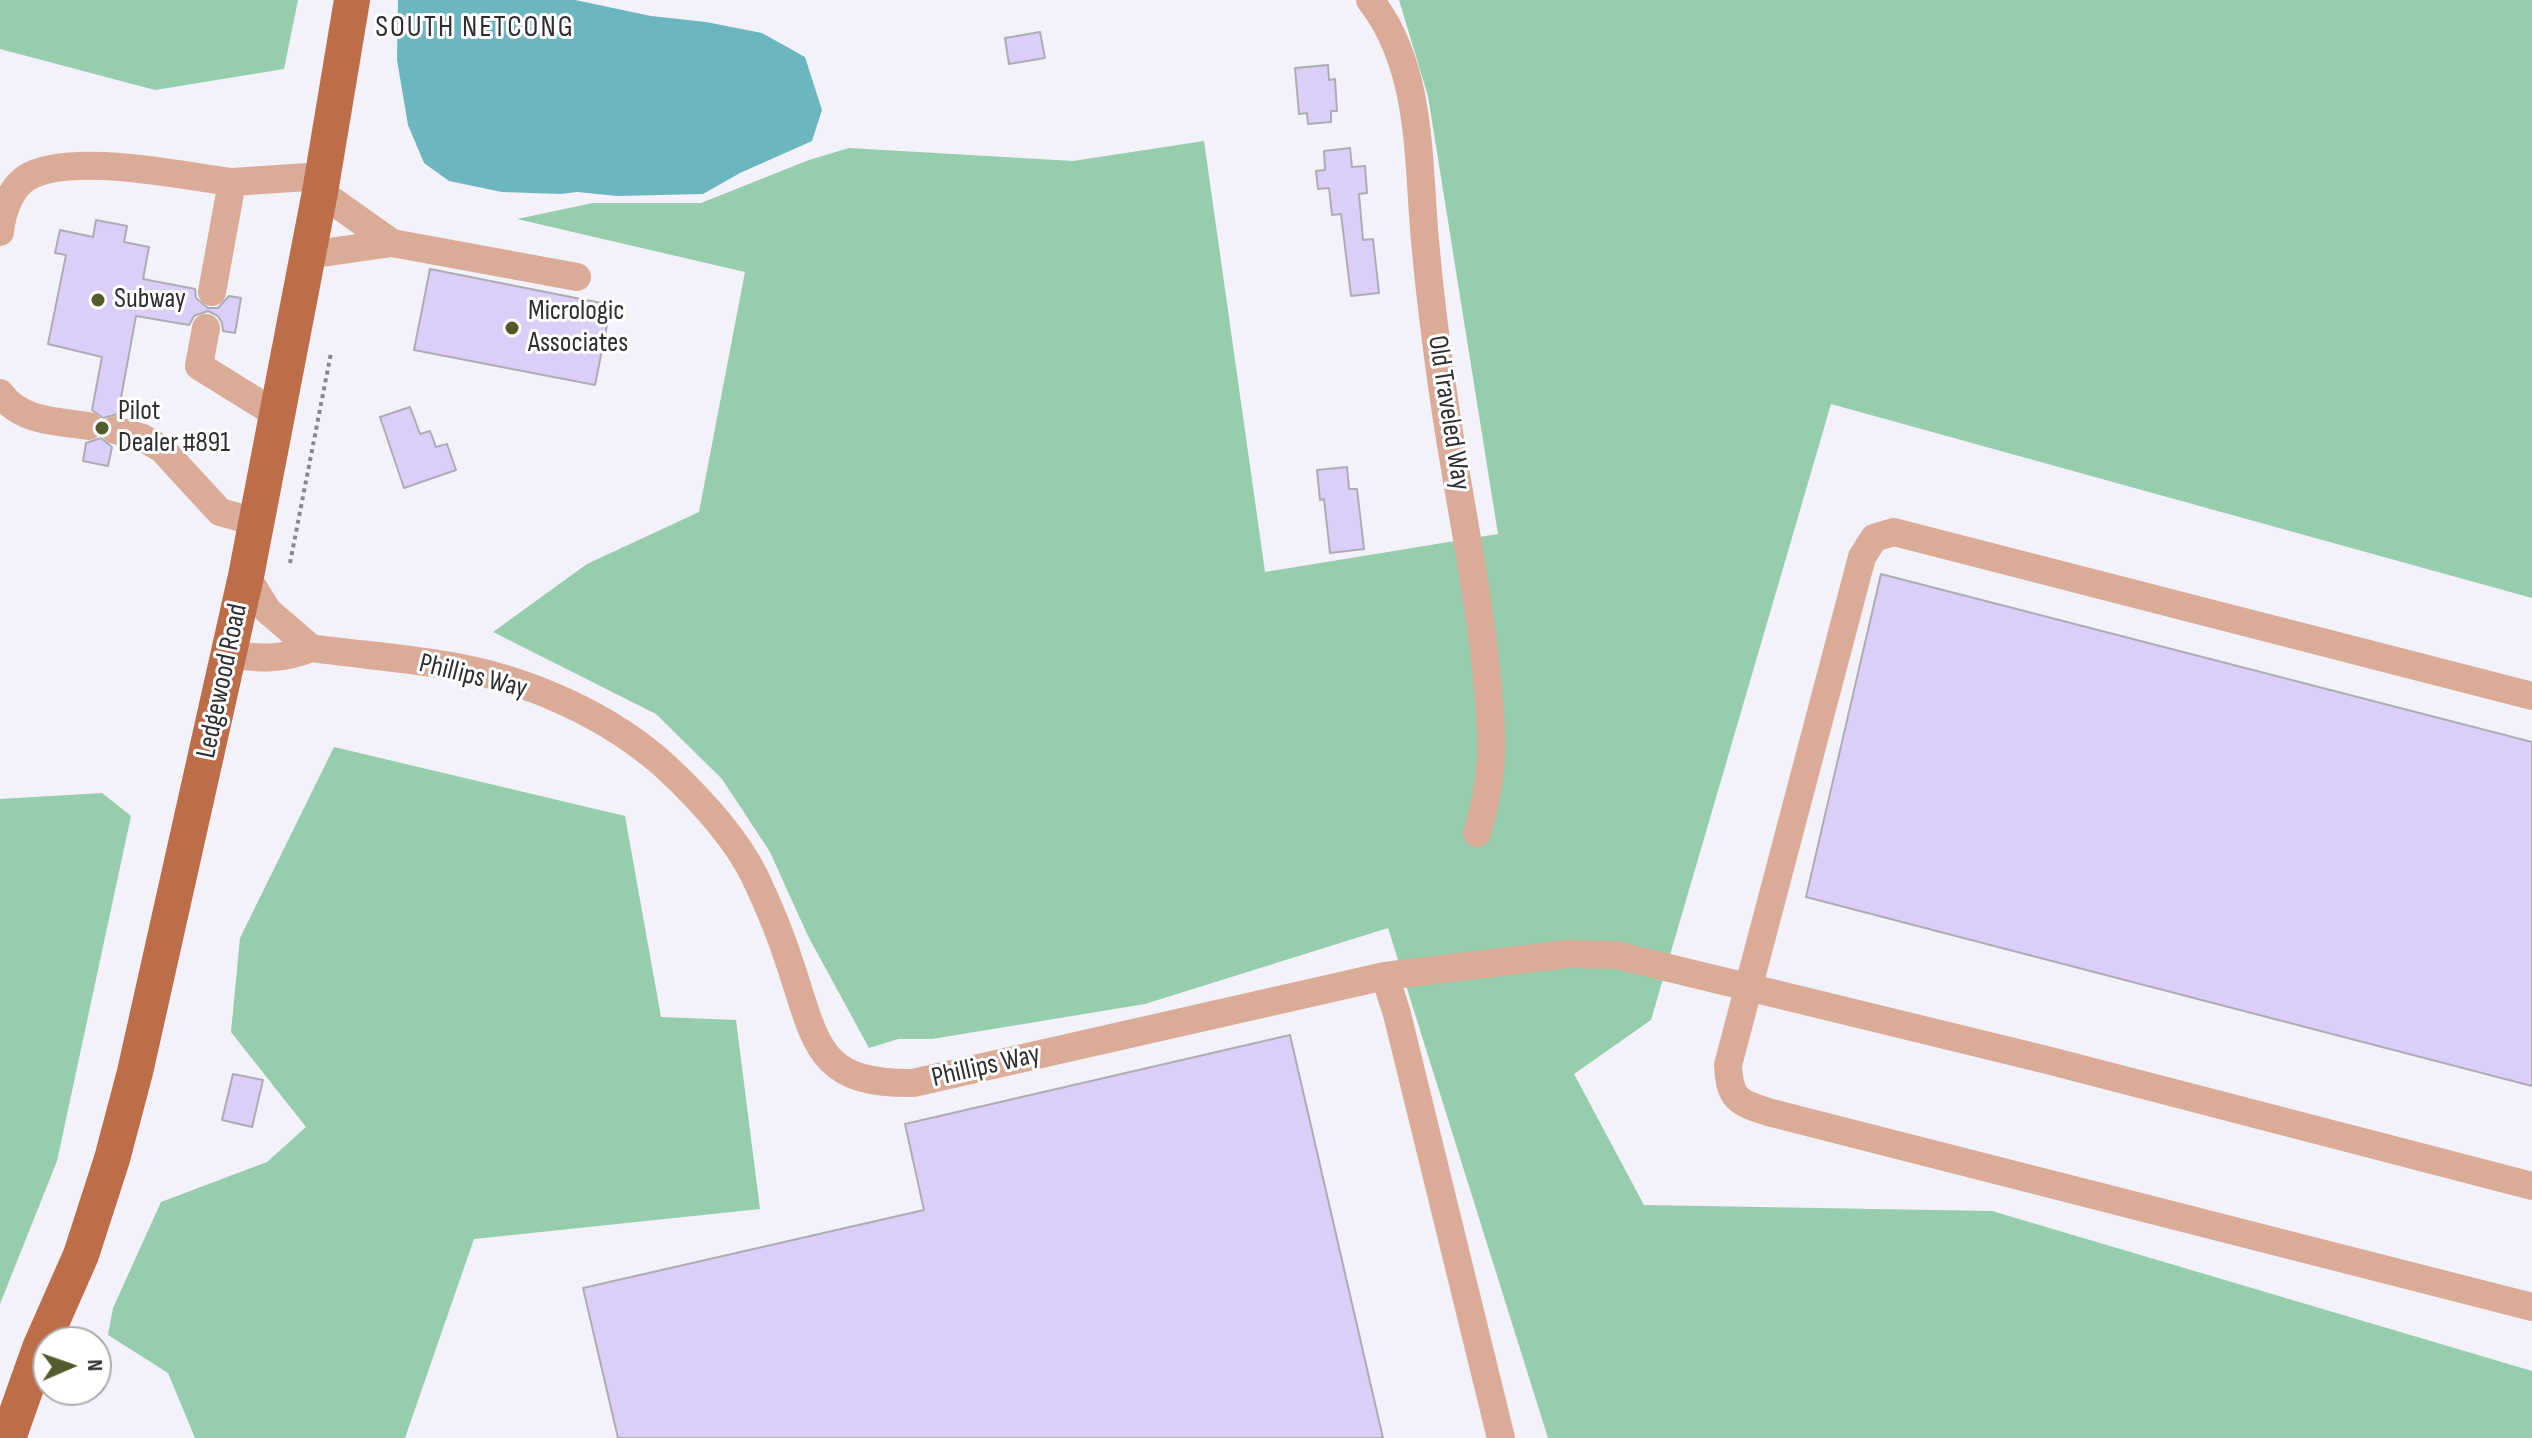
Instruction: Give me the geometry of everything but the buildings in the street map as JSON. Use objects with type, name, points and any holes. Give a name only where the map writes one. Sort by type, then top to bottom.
[{"type":"main road","name":"Ledgewood Road","points":[[50,1326],[81,1255],[116,1145],[135,1072],[246,576],[322,184],[352,0]]},
{"type":"main road","points":[[0,1404],[32,1359]]},
{"type":"main road","points":[[8,1438],[32,1370]]},
{"type":"street","name":"Old Traveled Way","points":[[1370,0],[1399,47],[1418,150],[1434,322],[1481,643],[1491,734],[1488,795],[1477,833]]},
{"type":"street","points":[[0,232],[11,195],[26,178],[73,165],[232,182],[322,184],[392,243]]},
{"type":"street","points":[[212,292],[232,182]]},
{"type":"street","points":[[308,255],[392,243],[577,277]]},
{"type":"street","points":[[206,328],[199,366],[278,415]]},
{"type":"street","points":[[0,393],[14,409],[32,418],[102,428],[143,438],[162,449],[220,512],[256,522]]},
{"type":"street","points":[[2532,696],[1894,532],[1874,538],[1862,557],[1728,1065],[1729,1089],[1742,1104],[2532,1307]]},
{"type":"street","points":[[246,576],[268,611],[311,648]]},
{"type":"street","name":"Phillips Way","points":[[230,654],[260,659],[280,658],[311,648],[462,668],[512,683],[589,714],[630,739],[665,766],[725,831],[753,873],[817,1042],[831,1061],[864,1080],[913,1083],[1385,976],[1567,954],[1616,955],[2032,1057],[2532,1186]]},
{"type":"street","points":[[1385,976],[1501,1438]]},
{"type":"path","points":[[290,563],[331,353]]},
{"type":"green space","points":[[0,0],[298,0],[284,69],[155,90],[0,49]]},
{"type":"green space","points":[[1399,0],[2532,0],[2532,598],[1831,404],[1651,1020],[1574,1074],[1644,1205],[1992,1211],[2532,1371],[2532,1438],[1548,1438],[1388,928],[1145,1004],[932,1039],[898,1039],[869,1048],[808,936],[770,852],[722,779],[656,714],[493,632],[587,564],[699,512],[745,272],[517,219],[593,203],[701,203],[809,160],[849,148],[1073,161],[1204,141],[1265,572],[1498,534],[1428,96]]},
{"type":"green space","points":[[334,747],[625,816],[661,1017],[736,1020],[760,1209],[474,1239],[405,1438],[195,1438],[168,1373],[112,1338],[110,1326],[113,1308],[161,1202],[267,1162],[306,1127],[231,1032],[240,938]]},
{"type":"green space","points":[[102,793],[131,816],[57,1161],[0,1304],[0,799]]},
{"type":"water","points":[[398,0],[575,0],[651,16],[762,33],[805,57],[822,110],[812,141],[740,173],[703,194],[617,196],[577,192],[502,192],[449,181],[424,163],[408,125],[397,60]]},
{"type":"place","name":"Subway","points":[[98,300]]},
{"type":"place","name":"Micrologic Associates","points":[[512,328]]},
{"type":"place","name":"Pilot Dealer #891","points":[[102,428]]},
{"type":"district","name":"SOUTH NETCONG","points":[[475,28]]}]
